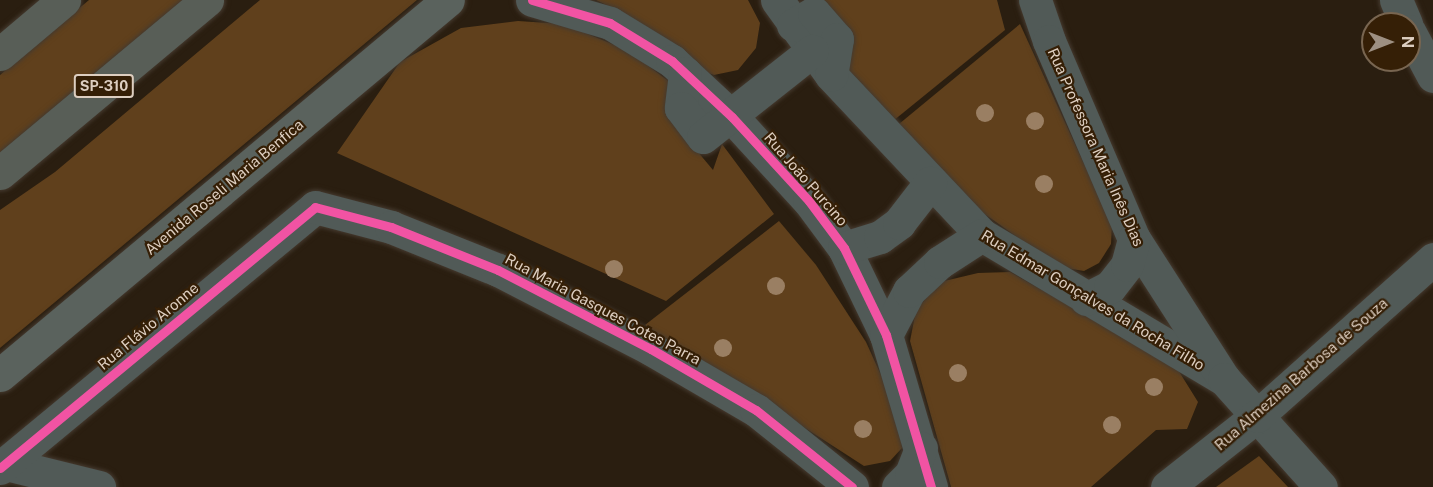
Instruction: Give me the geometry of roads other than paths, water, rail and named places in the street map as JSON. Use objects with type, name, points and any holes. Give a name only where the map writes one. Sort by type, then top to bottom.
[{"type":"highway","points":[[0,54],[64,0]]},
{"type":"highway","name":"SP-310","points":[[0,173],[207,0]]},
{"type":"main road","name":"Avenida Roseli Maria Benfica","points":[[0,375],[448,0]]},
{"type":"street","name":"Rua João Purcino","points":[[532,0],[610,23],[685,73],[732,117],[809,201],[844,248],[886,334],[931,487]]},
{"type":"street","name":"Rua Professora Maria Inês Dias","points":[[1035,0],[1049,41],[1134,239],[1224,379],[1321,487]]},
{"type":"street","points":[[732,117],[822,63],[837,39],[814,13],[785,13]]},
{"type":"street","points":[[1421,54],[1433,76]]},
{"type":"street","name":"Rua Edmar Gonçalves da Rocha Filho","points":[[822,63],[930,183],[982,235],[1086,299],[1224,379]]},
{"type":"street","points":[[844,248],[880,237],[899,223],[930,183]]},
{"type":"street","name":"Rua Flávio Aronne","points":[[3,466],[315,207]]},
{"type":"street","name":"Rua Maria Gasques Cotes Parra","points":[[315,207],[391,227],[498,270],[651,349],[756,410],[852,487]]},
{"type":"street","points":[[886,334],[909,291],[940,262],[982,235]]},
{"type":"street","points":[[1086,299],[1110,287],[1127,265],[1134,239]]},
{"type":"street","name":"Rua Almezina Barbosa de Souza","points":[[1167,487],[1257,416],[1433,259]]},
{"type":"street","points":[[898,487],[911,474],[921,448]]},
{"type":"street","points":[[3,466],[99,487]]}]
